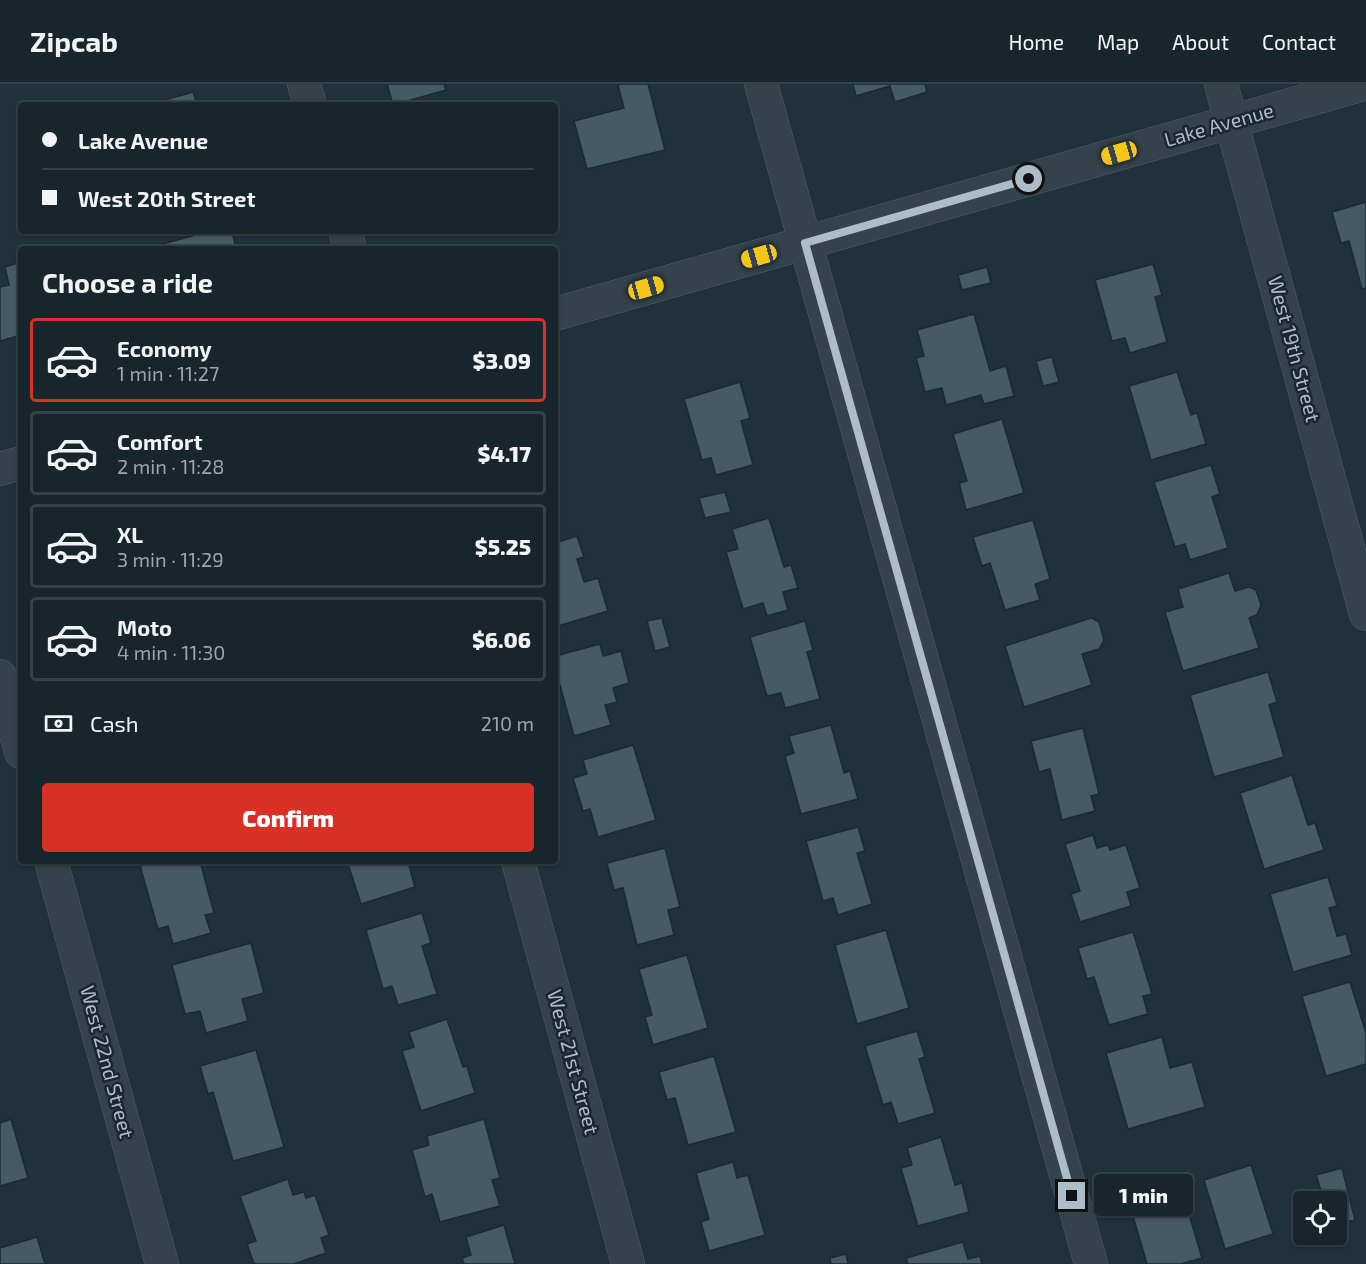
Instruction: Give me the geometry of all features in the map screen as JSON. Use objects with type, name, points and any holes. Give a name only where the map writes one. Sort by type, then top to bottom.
[{"type":"street","points":[[304,84],[309,102]]},
{"type":"street","points":[[760,84],[1091,1264]]},
{"type":"street","name":"West 19th Street","points":[[1221,84],[1366,614]]},
{"type":"street","name":"Lake Avenue","points":[[558,313],[1364,84]]},
{"type":"street","points":[[0,468],[18,464]]},
{"type":"street","points":[[0,676],[18,741]]},
{"type":"street","name":"West 22nd Street","points":[[52,864],[162,1264]]},
{"type":"street","name":"West 21st Street","points":[[519,864],[628,1264]]},
{"type":"building","points":[[387,84],[444,84],[446,90],[404,102],[392,102]]},
{"type":"building","points":[[648,84],[665,150],[587,169],[574,121],[624,108],[618,85]]},
{"type":"building","points":[[853,84],[925,84],[927,92],[895,102],[890,86],[856,96]]},
{"type":"building","points":[[193,92],[196,102],[158,102]]},
{"type":"building","points":[[1366,202],[1366,288],[1362,289],[1349,241],[1341,243],[1332,212]]},
{"type":"building","points":[[200,234],[233,234],[235,246],[154,246]]},
{"type":"building","points":[[18,263],[18,336],[0,341],[0,287],[9,285],[5,267]]},
{"type":"building","points":[[1153,264],[1162,295],[1155,297],[1167,342],[1130,353],[1125,338],[1112,341],[1095,280]]},
{"type":"building","points":[[987,267],[991,283],[962,290],[958,275]]},
{"type":"building","points":[[974,314],[990,371],[1006,366],[1014,396],[984,404],[981,395],[946,405],[942,388],[925,392],[916,358],[924,356],[917,330]]},
{"type":"building","points":[[1052,357],[1059,382],[1043,386],[1036,361]]},
{"type":"building","points":[[1177,372],[1191,415],[1197,413],[1206,444],[1151,460],[1129,386]]},
{"type":"building","points":[[740,382],[750,418],[741,421],[753,465],[716,475],[711,458],[702,460],[684,399]]},
{"type":"building","points":[[1002,419],[1024,493],[966,510],[959,483],[967,481],[953,434]]},
{"type":"building","points":[[1211,465],[1220,494],[1212,497],[1228,548],[1190,560],[1185,544],[1175,547],[1154,482]]},
{"type":"building","points":[[725,492],[731,512],[705,518],[699,498]]},
{"type":"building","points":[[769,518],[784,567],[791,565],[798,588],[783,592],[788,610],[767,616],[763,603],[743,609],[726,552],[738,549],[732,529]]},
{"type":"building","points":[[1033,520],[1050,579],[1035,584],[1040,600],[1005,610],[990,563],[982,566],[973,537]]},
{"type":"building","points":[[577,536],[584,557],[577,559],[584,582],[598,578],[608,611],[558,626],[558,542]]},
{"type":"building","points":[[1229,573],[1235,591],[1249,587],[1256,590],[1261,605],[1257,615],[1249,618],[1259,648],[1183,671],[1165,612],[1183,607],[1178,589]]},
{"type":"building","points":[[662,618],[670,647],[655,651],[647,621]]},
{"type":"building","points":[[1091,618],[1099,622],[1104,640],[1099,649],[1082,654],[1092,685],[1024,707],[1005,646]]},
{"type":"building","points":[[805,621],[813,650],[807,652],[820,699],[785,708],[781,693],[767,696],[750,637]]},
{"type":"building","points":[[600,644],[603,656],[621,651],[629,683],[613,688],[617,702],[605,705],[611,725],[574,736],[560,685],[558,685],[558,655]]},
{"type":"building","points":[[1268,672],[1277,702],[1269,705],[1284,757],[1214,777],[1190,695]]},
{"type":"building","points":[[831,725],[844,773],[850,771],[858,799],[801,814],[785,756],[794,753],[789,736]]},
{"type":"building","points":[[1083,728],[1099,794],[1091,796],[1095,811],[1062,820],[1050,769],[1039,772],[1031,741]]},
{"type":"building","points":[[633,745],[656,820],[598,837],[590,809],[583,811],[573,778],[587,774],[583,760]]},
{"type":"building","points":[[1292,775],[1308,825],[1315,823],[1324,850],[1264,869],[1240,793]]},
{"type":"building","points":[[858,827],[865,851],[857,853],[872,904],[838,915],[833,898],[823,901],[806,841]]},
{"type":"building","points":[[1093,835],[1097,848],[1108,845],[1110,850],[1126,845],[1140,888],[1127,892],[1131,906],[1080,922],[1071,894],[1080,891],[1065,844]]},
{"type":"building","points":[[665,848],[680,907],[668,910],[674,935],[637,945],[623,888],[614,890],[607,863]]},
{"type":"building","points":[[201,864],[214,913],[205,915],[211,933],[173,944],[168,926],[158,929],[140,866]]},
{"type":"building","points":[[348,864],[409,864],[415,887],[361,904]]},
{"type":"building","points":[[1328,877],[1337,906],[1329,908],[1337,936],[1346,934],[1352,955],[1293,972],[1270,894]]},
{"type":"building","points":[[422,913],[431,943],[422,946],[437,994],[398,1005],[392,986],[383,989],[366,930]]},
{"type":"building","points":[[886,930],[909,1008],[857,1024],[835,945]]},
{"type":"building","points":[[1133,932],[1152,994],[1143,996],[1148,1014],[1109,1025],[1094,977],[1087,979],[1078,948]]},
{"type":"building","points":[[251,943],[264,993],[242,999],[248,1021],[206,1033],[200,1011],[185,1014],[172,965]]},
{"type":"building","points":[[687,955],[708,1028],[653,1045],[645,1017],[652,1015],[639,969]]},
{"type":"building","points":[[1350,982],[1366,1033],[1366,1064],[1326,1076],[1302,996]]},
{"type":"building","points":[[447,1019],[463,1067],[467,1066],[475,1093],[421,1111],[402,1051],[414,1047],[409,1032]]},
{"type":"building","points":[[917,1031],[925,1057],[919,1059],[935,1113],[898,1124],[891,1102],[883,1105],[865,1046]]},
{"type":"building","points":[[1162,1037],[1170,1068],[1192,1062],[1205,1107],[1128,1129],[1106,1053]]},
{"type":"building","points":[[256,1050],[284,1147],[233,1161],[213,1092],[208,1094],[200,1066]]},
{"type":"building","points":[[714,1056],[736,1132],[688,1145],[675,1098],[667,1100],[659,1072]]},
{"type":"building","points":[[11,1119],[28,1178],[0,1186],[0,1123]]},
{"type":"building","points":[[484,1119],[500,1178],[492,1180],[500,1206],[440,1222],[432,1194],[425,1197],[412,1150],[429,1145],[427,1136]]},
{"type":"building","points":[[941,1137],[955,1185],[962,1183],[969,1212],[918,1226],[901,1168],[912,1165],[907,1148]]},
{"type":"building","points":[[733,1162],[737,1178],[748,1175],[765,1235],[709,1251],[701,1222],[709,1219],[696,1173]]},
{"type":"building","points":[[1251,1165],[1273,1234],[1225,1249],[1204,1180]]},
{"type":"building","points":[[1342,1168],[1355,1220],[1347,1222],[1347,1191],[1321,1191],[1316,1175]]},
{"type":"building","points":[[1178,1177],[1202,1258],[1181,1264],[1147,1264],[1126,1192]]},
{"type":"building","points":[[288,1179],[293,1195],[304,1192],[306,1198],[315,1195],[329,1235],[321,1238],[326,1253],[294,1264],[254,1264],[247,1244],[256,1241],[240,1196]]},
{"type":"building","points":[[504,1225],[515,1264],[464,1264],[462,1258],[471,1255],[466,1237]]},
{"type":"building","points":[[37,1237],[45,1264],[0,1264],[0,1248]]},
{"type":"building","points":[[963,1242],[968,1259],[980,1256],[982,1264],[908,1264],[906,1258]]},
{"type":"building","points":[[846,1254],[848,1264],[831,1264],[830,1258]]},
{"type":"route","points":[[1029,179],[805,243],[1072,1196]]}]
